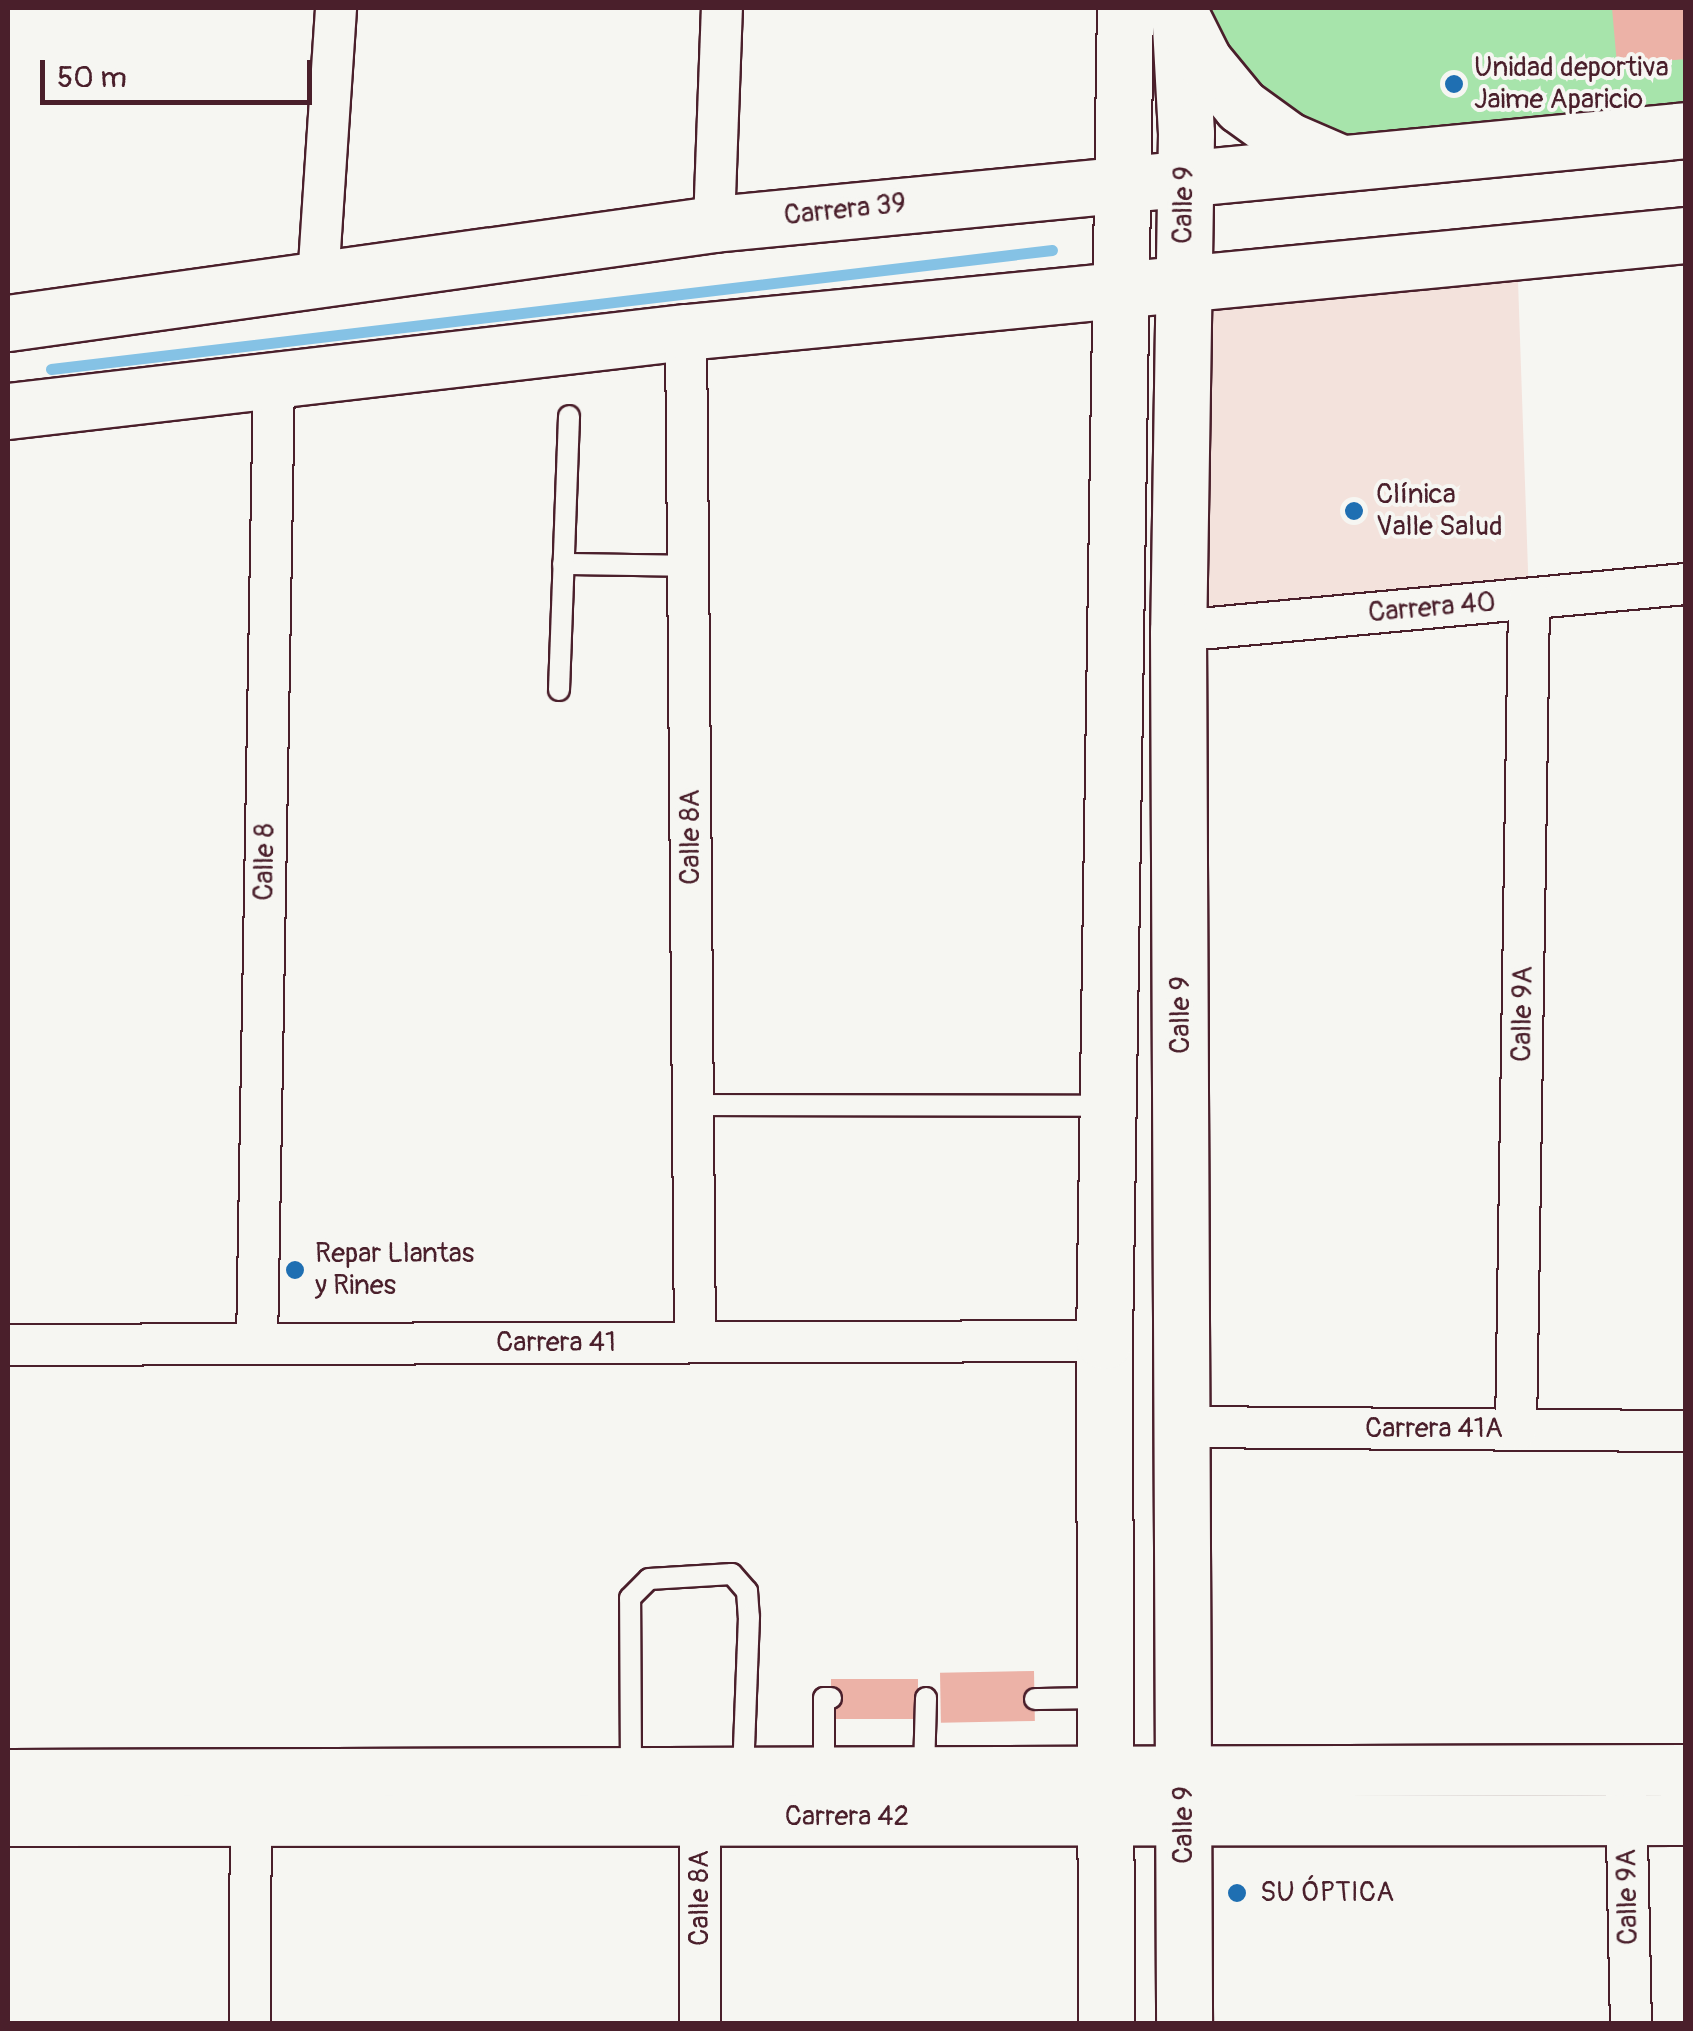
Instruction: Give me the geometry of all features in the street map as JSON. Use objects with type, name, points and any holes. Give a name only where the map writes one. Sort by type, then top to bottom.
[{"type":"main road","points":[[1106,2024],[1106,1106],[1125,8]]},
{"type":"main road","points":[[1179,8],[1204,61],[1241,106],[1288,140],[1342,163]]},
{"type":"main road","name":"Calle 9","points":[[1179,8],[1185,176],[1178,631],[1184,2024]]},
{"type":"main road","name":"Carrera 39","points":[[8,323],[714,224],[1123,180],[1686,130]]},
{"type":"main road","points":[[11,407],[274,381],[686,332],[1686,236]]},
{"type":"street","points":[[318,280],[336,8]]},
{"type":"street","points":[[714,224],[722,8]]},
{"type":"street","name":"Calle 8A","points":[[686,332],[695,1342]]},
{"type":"street","name":"Calle 8","points":[[257,1344],[274,381]]},
{"type":"street","name":"Carrera 40","points":[[1178,631],[1686,584]]},
{"type":"street","name":"Calle 9A","points":[[1516,1430],[1529,598]]},
{"type":"street","name":"Carrera 41","points":[[8,1345],[1104,1341]]},
{"type":"street","name":"Carrera 41A","points":[[1183,1427],[1686,1431]]},
{"type":"street","name":"Calle 9A","points":[[1626,1770],[1631,2024]]},
{"type":"street","name":"Carrera 42","points":[[1184,1795],[1686,1770]]},
{"type":"street","name":"Carrera 42","points":[[8,1821],[251,1797],[631,1772],[714,1787],[824,1772],[924,1771],[1108,1793]]},
{"type":"street","name":"Carrera 42","points":[[8,1775],[251,1797],[714,1787],[1108,1793],[1686,1820]]},
{"type":"street","name":"Calle 8A","points":[[700,2024],[714,1787]]},
{"type":"street","points":[[250,2024],[251,1797]]},
{"type":"lane","points":[[559,690],[569,416]]},
{"type":"lane","points":[[563,564],[688,566]]},
{"type":"lane","points":[[693,1105],[1106,1106]]},
{"type":"lane","points":[[631,1772],[630,1598],[649,1579],[732,1574],[747,1591],[749,1617],[714,1787]]},
{"type":"lane","points":[[824,1772],[824,1698],[831,1698]]},
{"type":"lane","points":[[924,1771],[928,1698]]},
{"type":"lane","points":[[1034,1699],[1109,1698]]},
{"type":"shaded area","name":"Clínica Valle Salud","points":[[1517,252],[1529,599],[1178,631],[1182,283]]},
{"type":"green space","name":"Unidad deportiva Jaime Aparicio","points":[[1179,8],[1685,8],[1685,130],[1288,140]]},
{"type":"building","points":[[1612,8],[1686,8],[1686,59],[1617,65]]},
{"type":"building","points":[[1034,1671],[1035,1721],[941,1723],[940,1673]]},
{"type":"building","points":[[831,1679],[918,1679],[918,1719],[831,1719]]},
{"type":"waterway","points":[[51,369],[1052,250]]},
{"type":"place","name":"Unidad deportiva Jaime Aparicio","points":[[1454,84]]},
{"type":"place","name":"Clínica Valle Salud","points":[[1354,511]]},
{"type":"place","name":"Repar Llantas y Rines","points":[[295,1270]]},
{"type":"place","name":"SU ÓPTICA","points":[[1237,1893]]}]
